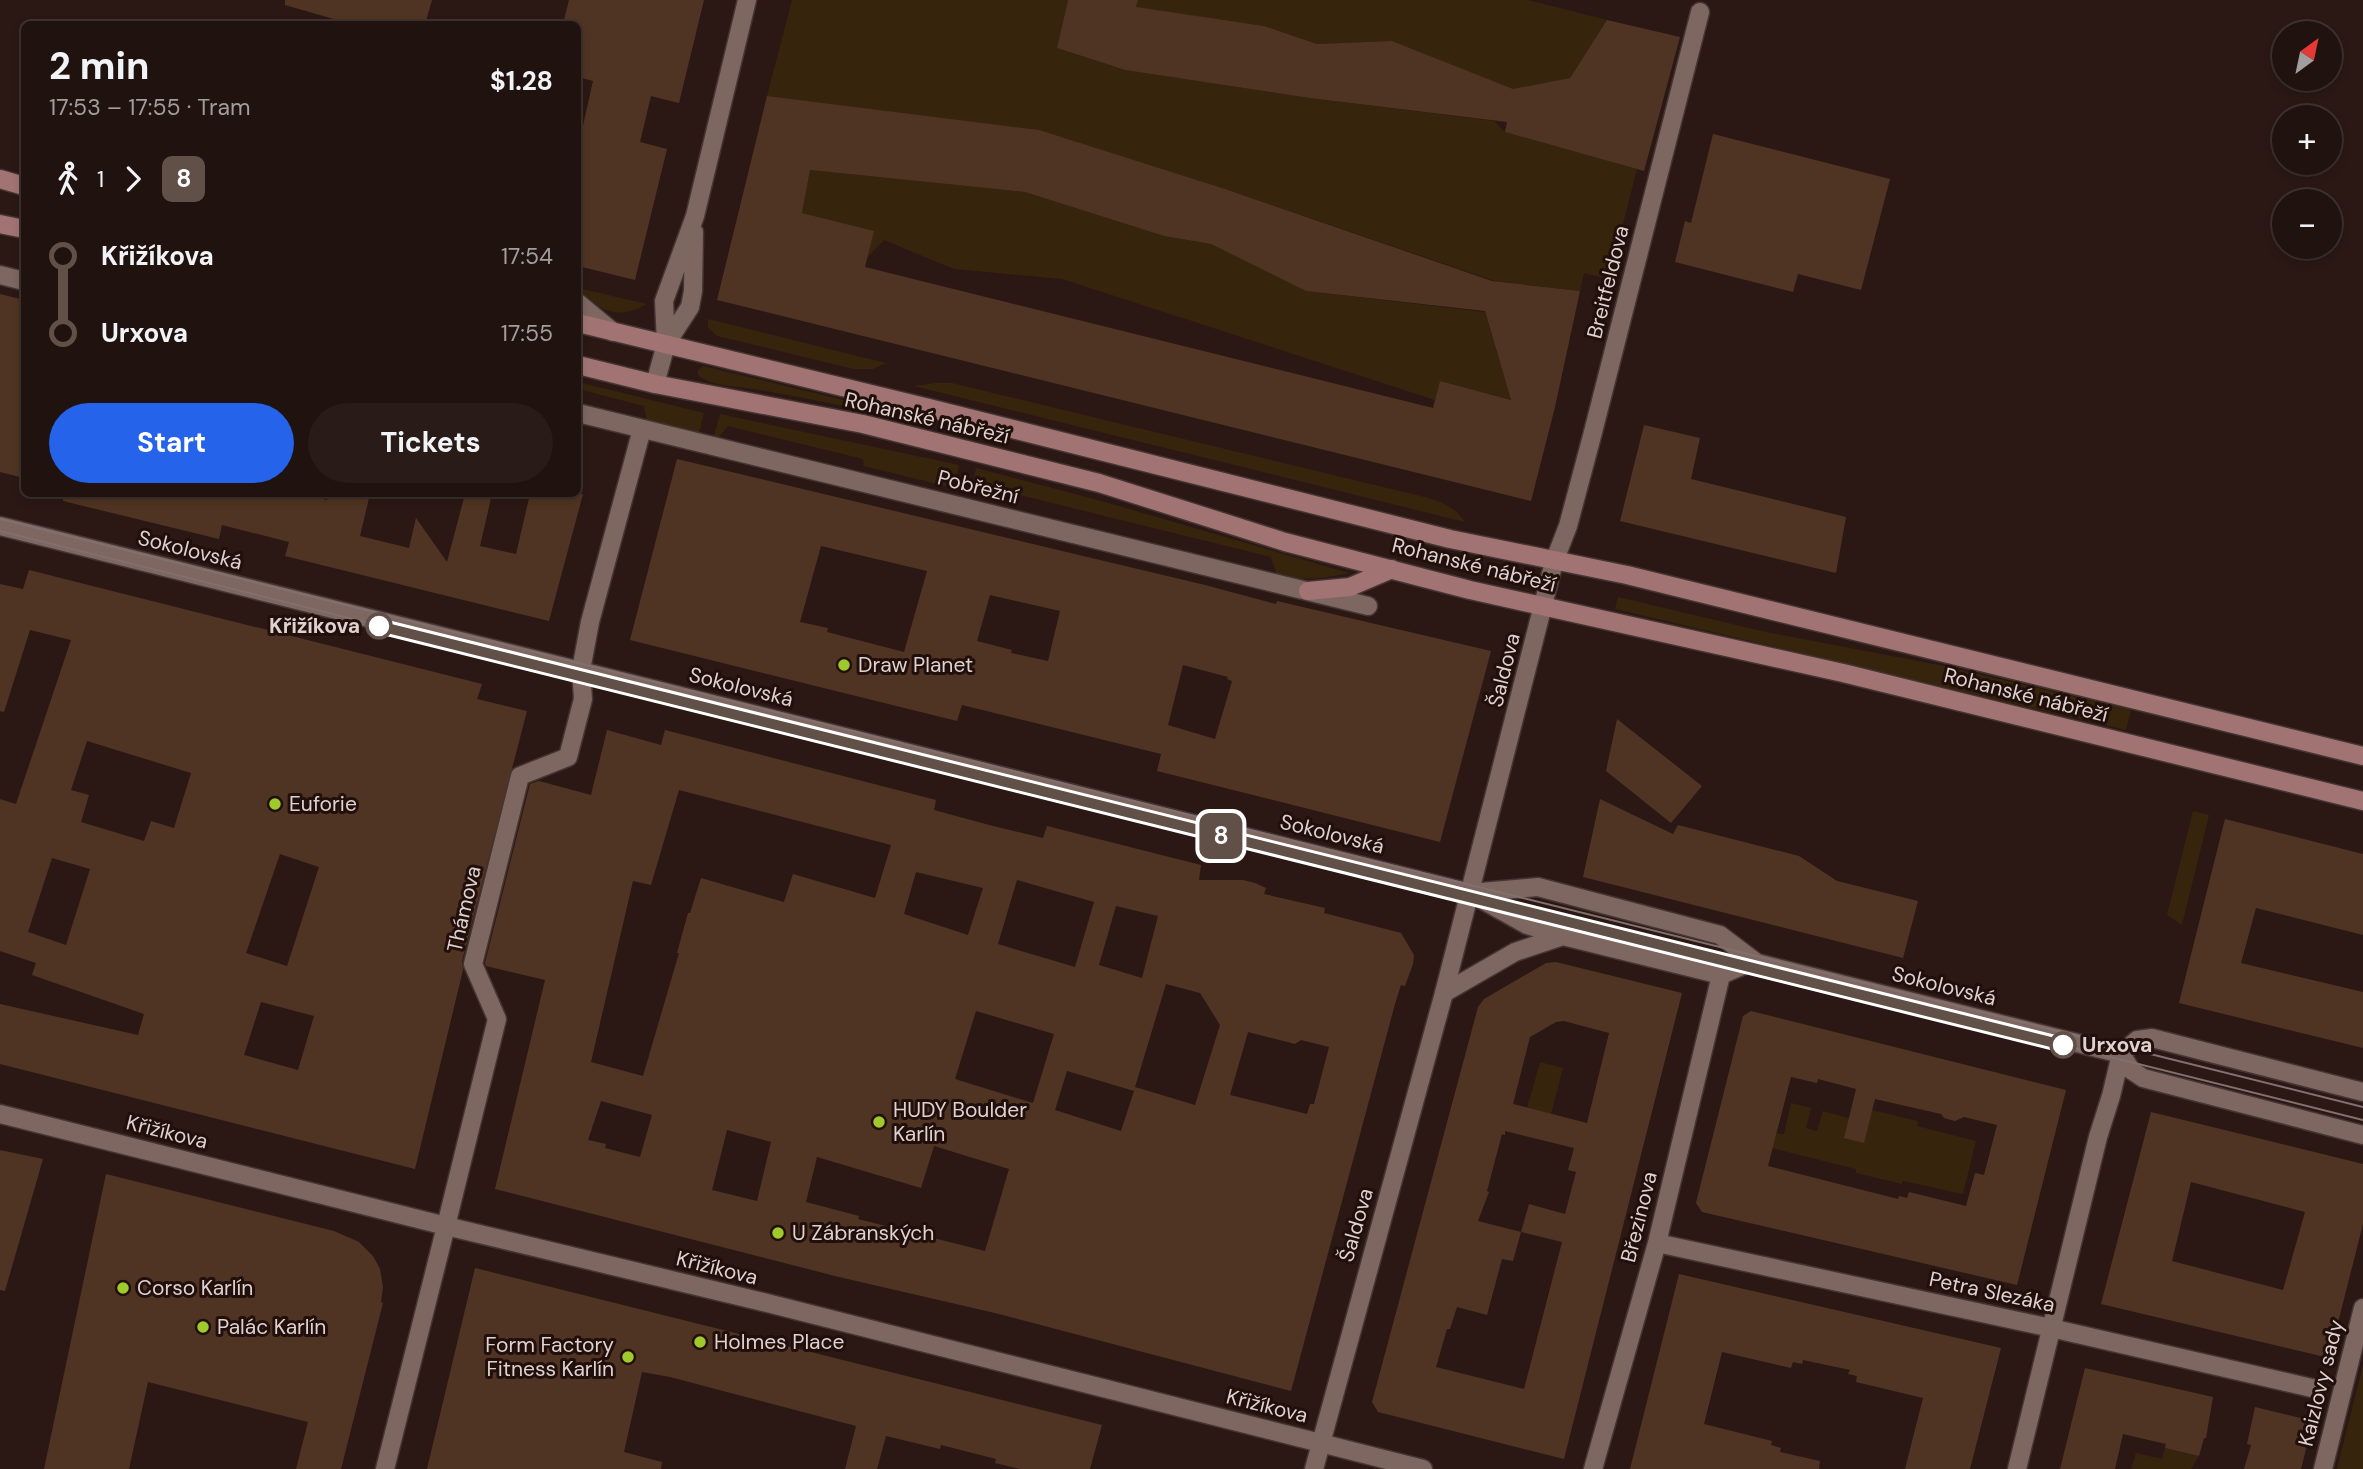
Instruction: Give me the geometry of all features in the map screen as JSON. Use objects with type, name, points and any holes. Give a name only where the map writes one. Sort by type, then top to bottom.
[{"type":"main road","points":[[0,179],[21,185]]},
{"type":"main road","points":[[0,224],[21,228]]},
{"type":"main road","name":"Rohanské nábřeží","points":[[581,324],[1450,539],[1627,575],[2363,756]]},
{"type":"main road","name":"Rohanské nábřeží","points":[[581,366],[655,384],[863,424],[1086,480],[1285,542],[1479,592],[1843,673],[2363,801]]},
{"type":"main road","points":[[1308,591],[1350,587],[1392,569]]},
{"type":"street","points":[[666,344],[664,300],[695,216],[747,0]]},
{"type":"street","name":"Breitfeldova","points":[[1554,562],[1568,526],[1592,436],[1700,12]]},
{"type":"street","points":[[655,384],[666,344],[690,307],[693,291],[695,216]]},
{"type":"street","points":[[0,275],[21,280]]},
{"type":"street","name":"Rohanské nábřeží","points":[[581,305],[613,332]]},
{"type":"street","name":"Pobřežní","points":[[581,414],[1368,606]]},
{"type":"street","name":"Thámova","points":[[385,1469],[497,1018],[473,964],[476,950],[520,776],[568,757],[583,699],[581,670],[590,622],[642,429]]},
{"type":"street","name":"Sokolovská","points":[[0,526],[1470,892],[1527,925],[1721,975]]},
{"type":"street","name":"Šaldova","points":[[1314,1469],[1444,993],[1554,562]]},
{"type":"street","name":"Sokolovská","points":[[1470,892],[1538,887],[1720,935],[1757,963],[2121,1054]]},
{"type":"street","points":[[1444,993],[1515,952],[1563,936]]},
{"type":"street","points":[[1721,975],[1744,965],[1757,963]]},
{"type":"street","name":"Březinova","points":[[1594,1469],[1657,1243],[1721,975]]},
{"type":"street","points":[[2017,1469],[2050,1328],[2121,1054],[2137,1040],[2152,1038],[2363,1092]]},
{"type":"street","points":[[2121,1054],[2131,1070],[2143,1078],[2363,1135]]},
{"type":"street","name":"Křižíkova","points":[[0,1114],[763,1302],[1423,1469]]},
{"type":"street","name":"Petra Slezáka","points":[[1657,1243],[2316,1389]]},
{"type":"street","name":"Kaizlovy sady","points":[[2323,1469],[2363,1308]]},
{"type":"shaded area","points":[[792,0],[1068,0],[1057,48],[1125,70],[1310,98],[1494,121],[1505,132],[1637,169],[1609,279],[1584,273],[1580,291],[1495,281],[1228,190],[951,120],[767,96]]},
{"type":"shaded area","points":[[1138,0],[1528,0],[1607,20],[1570,78],[1513,90],[1392,41],[1317,44],[1264,26],[1136,8]]},
{"type":"shaded area","points":[[810,170],[1025,192],[1164,236],[1211,244],[1306,291],[1485,312],[1511,400],[1440,381],[1435,400],[1062,279],[954,269],[884,240],[867,258],[873,231],[802,213]]},
{"type":"shaded area","points":[[581,289],[647,304],[627,312],[618,312],[609,311],[593,303]]},
{"type":"shaded area","points":[[708,319],[886,363],[873,369],[854,369],[717,336],[708,327]]},
{"type":"shaded area","points":[[703,366],[913,417],[912,420],[780,393],[719,384],[698,375],[698,370]]},
{"type":"shaded area","points":[[581,383],[704,413],[699,433],[647,422],[644,406],[581,390]]},
{"type":"shaded area","points":[[952,383],[1429,498],[1458,513],[1465,522],[914,386]]},
{"type":"shaded area","points":[[720,414],[959,465],[955,477],[945,486],[864,466],[863,459],[728,426],[719,437],[714,436]]},
{"type":"shaded area","points":[[976,468],[1098,500],[1349,573],[1313,578],[1277,575],[1271,557],[1016,494],[1008,501],[971,492]]},
{"type":"shaded area","points":[[1618,597],[1766,632],[1939,665],[2131,710],[2126,730],[1615,609]]},
{"type":"shaded area","points":[[2193,811],[2209,815],[2182,925],[2167,915]]},
{"type":"shaded area","points":[[1540,1062],[1563,1068],[1551,1114],[1527,1108]]},
{"type":"shaded area","points":[[1791,1103],[1811,1108],[1806,1128],[1817,1131],[1823,1111],[1849,1118],[1872,1110],[1918,1121],[1917,1126],[1976,1141],[1963,1194],[1856,1173],[1856,1169],[1772,1148],[1777,1133],[1784,1134]]},
{"type":"shaded area","points":[[2363,1365],[2363,1469],[2337,1469]]},
{"type":"shaded area","points":[[2165,1448],[2199,1456],[2191,1469],[2131,1469],[2136,1453],[2162,1459]]},
{"type":"building","points":[[285,0],[432,0],[426,21],[341,21],[285,5]]},
{"type":"building","points":[[569,0],[704,0],[679,103],[651,96],[640,142],[667,149],[635,280],[581,267],[581,130],[593,81],[581,78],[581,21],[564,21]]},
{"type":"building","points":[[1068,0],[1138,0],[1136,7],[1264,26],[1317,44],[1392,41],[1513,89],[1570,78],[1607,20],[1680,37],[1644,171],[1505,132],[1507,122],[1310,98],[1125,70],[1057,48]]},
{"type":"building","points":[[767,96],[1039,130],[1228,190],[1492,281],[1580,291],[1531,501],[717,300]],"holes":[[[810,170],[1025,192],[1164,236],[1211,244],[1306,291],[1485,311],[1511,400],[1440,381],[1433,408],[865,267],[874,231],[802,213]]]},
{"type":"building","points":[[1713,134],[1890,179],[1861,290],[1798,274],[1793,292],[1675,262],[1685,221],[1691,223]]},
{"type":"building","points":[[0,294],[21,299],[21,477],[0,472]]},
{"type":"building","points":[[1644,425],[1700,438],[1691,479],[1846,517],[1836,573],[1620,521]]},
{"type":"building","points":[[677,459],[1276,604],[1277,601],[1491,651],[1440,842],[1157,771],[1161,754],[962,705],[957,721],[630,640]],"holes":[[[821,546],[927,571],[904,652],[827,632],[828,628],[800,622]],[[990,595],[1060,611],[1048,661],[1011,653],[1012,650],[977,641]],[[1183,665],[1228,677],[1227,679],[1232,681],[1215,739],[1168,725]]]},
{"type":"building","points":[[583,494],[549,621],[285,556],[289,542],[222,525],[219,539],[63,501],[64,497],[314,497],[327,500],[328,497],[369,497],[360,536],[409,548],[416,518],[447,562],[464,497],[491,497],[480,546],[516,554],[529,497],[581,497]]},
{"type":"building","points":[[29,570],[482,684],[477,699],[527,711],[462,961],[463,970],[415,1169],[0,1064],[0,1004],[138,1035],[144,1014],[32,975],[36,963],[0,951],[0,799],[16,804],[71,640],[30,630],[4,712],[0,711],[0,584],[23,589]],"holes":[[[87,741],[191,773],[174,828],[151,821],[144,841],[81,822],[89,795],[71,790]],[[280,854],[319,867],[287,966],[246,953]],[[52,858],[90,869],[66,945],[28,932]],[[261,1002],[314,1016],[298,1070],[244,1055]]]},
{"type":"building","points":[[1617,719],[1702,786],[1671,823],[1606,771]]},
{"type":"building","points":[[607,730],[661,745],[665,730],[936,800],[934,810],[993,826],[1043,838],[1047,826],[1201,865],[1199,880],[1243,880],[1255,883],[1266,888],[1264,894],[1325,908],[1324,913],[1401,933],[1414,955],[1413,964],[1405,986],[1401,985],[1395,1004],[1291,1391],[995,1313],[839,1277],[495,1189],[545,980],[486,966],[485,963],[530,784],[539,781],[591,795]],"holes":[[[679,790],[891,845],[875,898],[793,874],[784,902],[701,878],[688,913],[643,1076],[591,1062],[633,881],[651,885]],[[916,872],[983,888],[968,935],[904,914]],[[1017,880],[1094,902],[1075,967],[998,944]],[[1116,906],[1158,916],[1142,978],[1099,965]],[[1166,984],[1200,993],[1220,1025],[1195,1105],[1135,1087]],[[976,1011],[1054,1034],[1033,1103],[955,1079]],[[1248,1032],[1295,1044],[1301,1040],[1329,1047],[1314,1104],[1310,1104],[1307,1114],[1230,1095]],[[1067,1071],[1134,1091],[1121,1131],[1055,1110]],[[601,1101],[652,1115],[640,1157],[605,1148],[606,1144],[588,1140]],[[727,1130],[771,1142],[757,1201],[712,1190]],[[934,1146],[1009,1169],[985,1251],[858,1219],[859,1216],[806,1202],[817,1157],[921,1188]]]},
{"type":"building","points":[[1600,799],[1673,834],[1678,825],[1799,856],[1837,881],[1918,901],[1903,958],[1583,877]]},
{"type":"building","points":[[2225,819],[2363,854],[2363,935],[2256,908],[2241,963],[2363,992],[2363,1048],[2179,1003]]},
{"type":"building","points":[[1556,962],[1682,993],[1564,1459],[1378,1412],[1372,1402],[1478,1007],[1484,999],[1546,963]],"holes":[[[1564,1021],[1609,1033],[1587,1123],[1513,1104],[1530,1037],[1556,1022]],[[1505,1131],[1574,1148],[1568,1170],[1576,1172],[1565,1214],[1529,1204],[1521,1232],[1478,1221],[1489,1192],[1487,1191]],[[1521,1232],[1562,1242],[1524,1389],[1436,1367],[1447,1329],[1450,1329],[1457,1307],[1487,1315],[1502,1259],[1513,1261]]]},
{"type":"building","points":[[1751,1011],[2066,1090],[2017,1285],[1702,1212],[1696,1203],[1743,1016]],"holes":[[[1791,1077],[1817,1083],[1818,1079],[1856,1089],[1844,1138],[1864,1143],[1875,1099],[1941,1114],[1944,1118],[1955,1121],[1964,1117],[1997,1125],[1984,1175],[1975,1173],[1966,1206],[1909,1192],[1907,1198],[1899,1196],[1898,1199],[1768,1166]]]},
{"type":"building","points":[[2151,1112],[2363,1164],[2363,1224],[2329,1358],[2101,1304]],"holes":[[[2191,1182],[2305,1212],[2283,1290],[2172,1261]]]},
{"type":"building","points":[[0,1150],[43,1159],[5,1291],[0,1290]]},
{"type":"building","points":[[106,1174],[334,1231],[359,1242],[373,1256],[380,1269],[383,1303],[341,1469],[296,1469],[308,1422],[148,1382],[129,1469],[44,1469]]},
{"type":"building","points":[[475,1268],[1102,1425],[1090,1469],[1020,1469],[995,1463],[996,1459],[941,1445],[940,1449],[886,1436],[877,1469],[845,1469],[856,1426],[642,1372],[624,1452],[662,1462],[661,1469],[427,1469]]},
{"type":"building","points":[[1679,1274],[2001,1348],[1970,1469],[1905,1469],[1923,1398],[1856,1382],[1857,1376],[1848,1374],[1850,1370],[1803,1360],[1802,1364],[1793,1362],[1791,1368],[1722,1352],[1704,1424],[1772,1441],[1771,1445],[1781,1448],[1780,1452],[1820,1461],[1819,1469],[1630,1469]]},
{"type":"building","points":[[2085,1368],[2213,1397],[2206,1438],[2199,1456],[2165,1448],[2166,1444],[2123,1434],[2115,1469],[2060,1469]]},
{"type":"building","points":[[2255,1407],[2313,1421],[2301,1469],[2244,1469],[2251,1445],[2247,1444]]},
{"type":"tram line","points":[[0,519],[2363,1107]]},
{"type":"tram line","points":[[0,531],[2363,1120]]},
{"type":"tram line","name":"8","points":[[379,626],[2063,1045]]},
{"type":"place","name":"Křižíkova","points":[[379,626]]},
{"type":"place","name":"Draw Planet","points":[[844,665]]},
{"type":"place","name":"Euforie","points":[[275,804]]},
{"type":"place","name":"Urxova","points":[[2063,1045]]},
{"type":"place","name":"HUDY Boulder Karlín","points":[[879,1122]]},
{"type":"place","name":"U Zábranských","points":[[778,1233]]},
{"type":"place","name":"Corso Karlín","points":[[123,1288]]},
{"type":"place","name":"Palác Karlín","points":[[203,1327]]},
{"type":"place","name":"Holmes Place","points":[[700,1342]]},
{"type":"place","name":"Form Factory Fitness Karlín","points":[[628,1357]]}]
